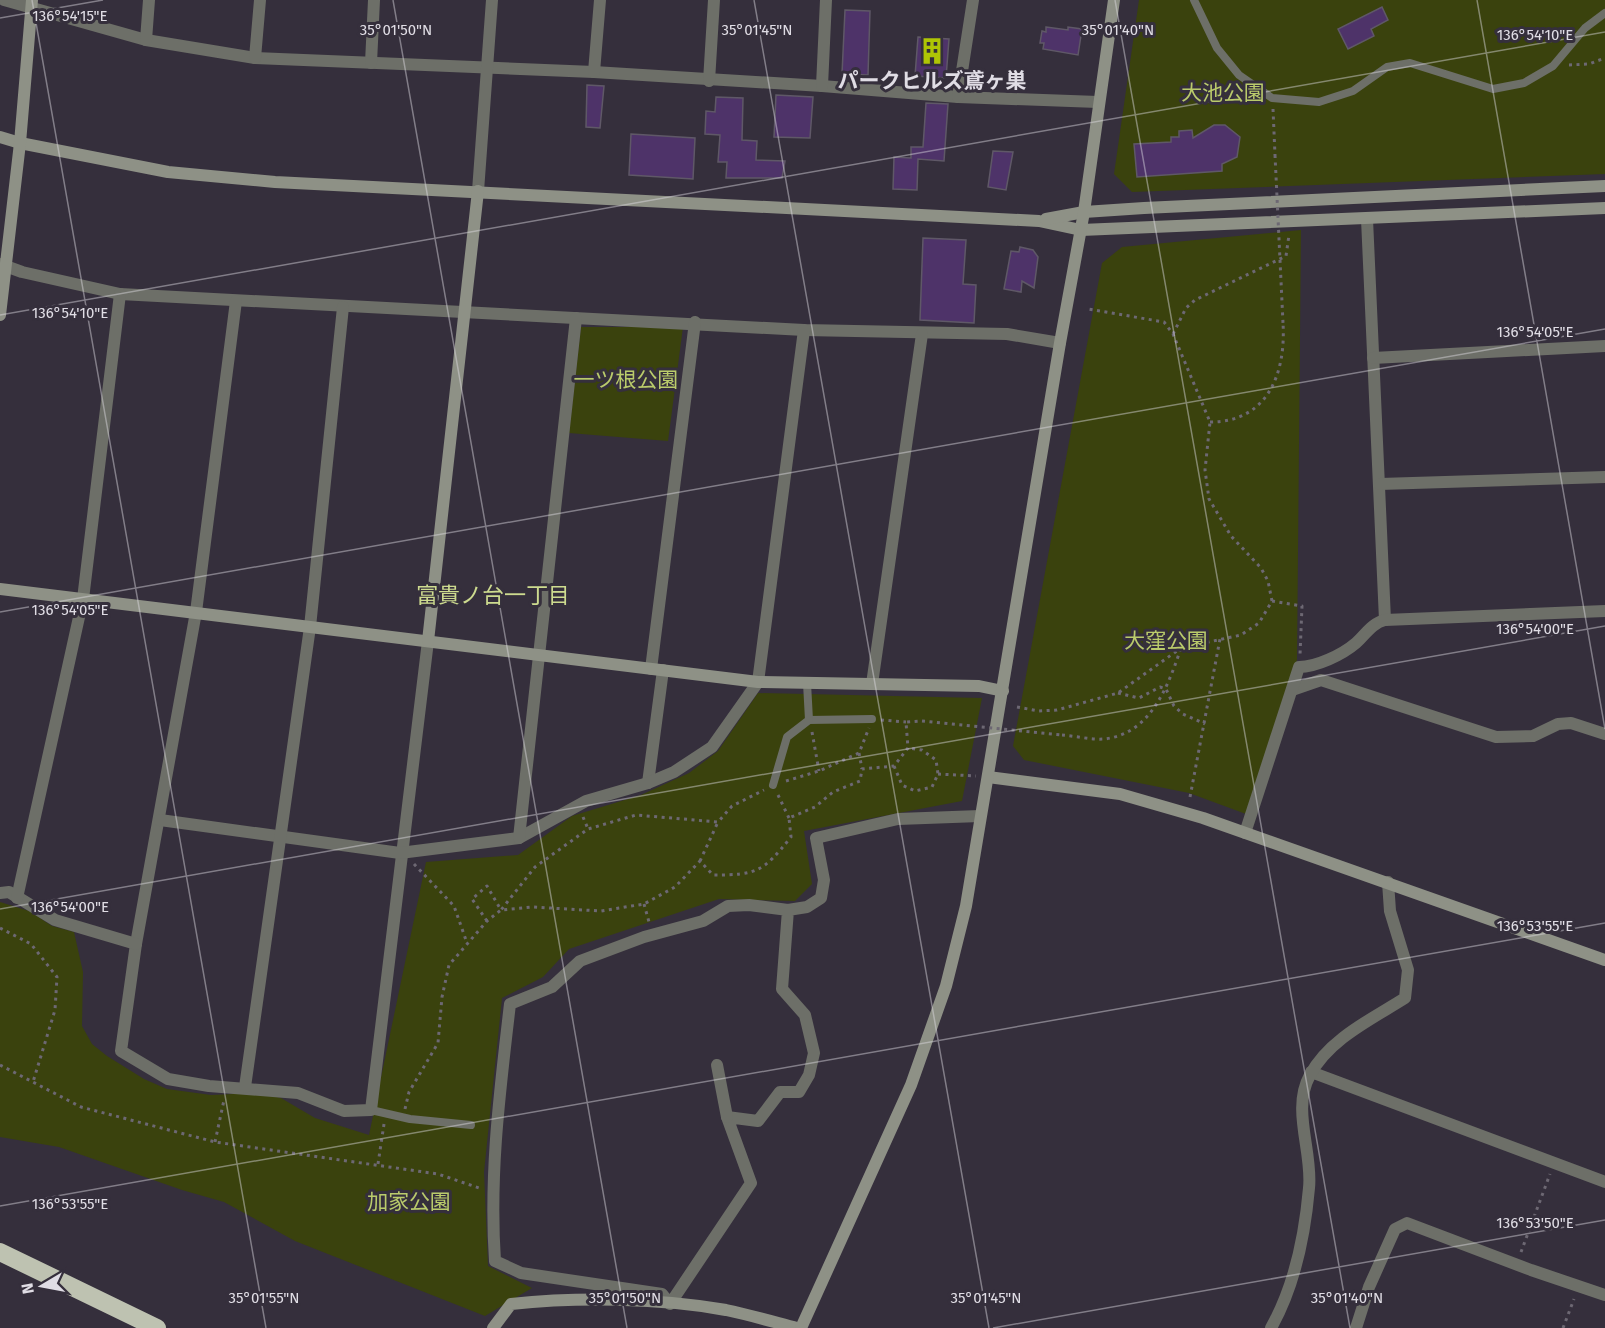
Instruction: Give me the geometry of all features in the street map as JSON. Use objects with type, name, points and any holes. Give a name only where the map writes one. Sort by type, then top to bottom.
[{"type":"highway","points":[[0,1252],[157,1328]]},
{"type":"street","points":[[4,0],[32,5],[146,40],[255,58],[594,72],[958,97],[1098,102]]},
{"type":"street","points":[[146,40],[149,0]]},
{"type":"street","points":[[255,58],[260,0]]},
{"type":"street","points":[[371,63],[374,0]]},
{"type":"street","points":[[236,301],[196,612],[136,944],[120,1051],[168,1078],[298,1094],[344,1111],[371,1110],[404,853],[478,191],[492,0]]},
{"type":"street","points":[[594,72],[600,0]]},
{"type":"street","points":[[709,81],[714,0]]},
{"type":"street","points":[[822,86],[826,0]]},
{"type":"street","points":[[958,97],[973,0]]},
{"type":"street","points":[[493,1328],[511,1304],[560,1299],[670,1304],[726,1310],[799,1328],[911,1084],[946,986],[966,906],[1084,212],[1114,0]]},
{"type":"street","points":[[0,315],[3,265],[20,143],[32,5]]},
{"type":"street","points":[[0,136],[20,143],[168,172],[275,182],[1039,220],[1081,230],[1605,208]]},
{"type":"street","points":[[1039,220],[1084,212],[1605,186]]},
{"type":"street","points":[[1367,219],[1385,620]]},
{"type":"street","points":[[3,265],[120,294],[343,307],[695,322],[804,330],[1007,334],[1060,343]]},
{"type":"street","points":[[17,898],[83,599],[120,294]]},
{"type":"street","points":[[245,1087],[310,627],[343,307]]},
{"type":"street","points":[[519,838],[576,318]]},
{"type":"street","points":[[648,783],[657,669],[695,322]]},
{"type":"street","points":[[160,820],[404,853],[519,838],[586,801],[648,783],[674,772],[712,747],[758,682],[804,330]]},
{"type":"street","points":[[872,684],[922,334]]},
{"type":"street","points":[[1373,358],[1605,345]]},
{"type":"street","points":[[1380,484],[1605,477]]},
{"type":"street","points":[[0,589],[758,682],[979,686],[1003,691]]},
{"type":"street","points":[[1245,833],[1299,667],[1310,667],[1354,645],[1378,621],[1605,611]]},
{"type":"street","points":[[1292,690],[1321,680],[1496,736],[1519,738],[1533,736],[1558,724],[1571,723],[1605,734]]},
{"type":"street","points":[[988,777],[1120,794],[1245,833],[1605,960]]},
{"type":"street","points":[[670,1304],[662,1294],[521,1274],[495,1261],[493,1193],[495,1130],[510,1004],[552,987],[580,961],[653,935],[703,921],[728,906],[749,904],[788,910],[807,907],[821,898],[824,880],[816,838],[898,819],[980,816]]},
{"type":"street","points":[[1271,1328],[1294,1275],[1310,1186],[1303,1120],[1306,1082],[1330,1048],[1405,998],[1408,970],[1390,911],[1388,882]]},
{"type":"street","points":[[0,893],[9,892],[54,920],[136,944]]},
{"type":"street","points":[[727,1117],[758,1121],[780,1092],[799,1092],[810,1075],[814,1053],[805,1015],[782,989],[788,910]]},
{"type":"street","points":[[670,1304],[751,1184],[727,1117],[717,1065]]},
{"type":"street","points":[[1311,1072],[1605,1182]]},
{"type":"street","points":[[1356,1328],[1369,1287],[1395,1229],[1407,1223],[1516,1265],[1605,1295]]},
{"type":"lane","points":[[1194,0],[1217,48],[1239,75],[1272,98],[1319,102],[1353,91],[1387,67],[1410,63],[1493,89],[1524,83],[1553,66],[1585,28],[1605,13]]},
{"type":"lane","points":[[807,683],[809,720]]},
{"type":"lane","points":[[773,785],[787,737],[809,720],[873,719]]},
{"type":"lane","points":[[371,1110],[402,1117],[471,1125]]},
{"type":"path","points":[[1553,66],[1589,64],[1605,58]]},
{"type":"path","points":[[1210,422],[1240,417],[1269,394],[1279,375],[1284,344],[1272,98]]},
{"type":"path","points":[[1173,334],[1186,309],[1195,300],[1286,256],[1289,233]]},
{"type":"path","points":[[1017,707],[1039,711],[1057,710],[1118,693],[1134,679],[1181,648],[1241,635],[1250,630],[1259,623],[1272,601],[1268,581],[1261,568],[1231,536],[1209,499],[1205,470],[1210,422],[1173,334],[1164,322],[1088,309]]},
{"type":"path","points":[[1272,601],[1302,606],[1299,648],[1301,667]]},
{"type":"path","points":[[1190,797],[1220,639]]},
{"type":"path","points":[[789,818],[815,807],[833,792],[860,781],[862,769],[859,753],[873,719],[922,721],[1104,739],[1130,731],[1150,715],[1166,688],[1181,648]]},
{"type":"path","points":[[1118,693],[1139,698],[1160,687],[1166,688]]},
{"type":"path","points":[[1166,688],[1174,706],[1183,714],[1204,724]]},
{"type":"path","points":[[809,720],[819,771]]},
{"type":"path","points":[[862,769],[894,766],[908,748],[906,722]]},
{"type":"path","points":[[894,766],[902,785],[915,791],[932,787],[938,774],[936,760],[922,750],[908,748]]},
{"type":"path","points":[[501,910],[533,907],[601,911],[644,904],[675,887],[700,861],[718,822],[732,806],[773,785],[819,771],[859,753]]},
{"type":"path","points":[[938,774],[988,777]]},
{"type":"path","points":[[700,861],[713,875],[746,875],[770,864],[791,837],[789,818],[773,785]]},
{"type":"path","points":[[402,1117],[410,1092],[438,1043],[442,997],[449,964],[486,921],[501,910],[536,867],[588,829],[636,815],[718,822]]},
{"type":"path","points":[[404,853],[418,871],[454,906],[467,943]]},
{"type":"path","points":[[486,921],[472,899],[487,886],[501,910]]},
{"type":"path","points":[[644,904],[653,935]]},
{"type":"path","points":[[0,928],[31,944],[57,977],[55,1010],[33,1082]]},
{"type":"path","points":[[0,1065],[81,1107],[215,1142],[438,1174],[493,1193]]},
{"type":"path","points":[[215,1142],[227,1087]]},
{"type":"path","points":[[378,1164],[386,1113]]},
{"type":"path","points":[[1516,1265],[1554,1163]]},
{"type":"path","points":[[1563,1328],[1580,1285]]},
{"type":"green space","name":"大池公園","points":[[1139,0],[1605,0],[1605,174],[1132,192],[1114,174]]},
{"type":"green space","name":"大窪公園","points":[[1301,230],[1297,660],[1246,814],[1189,793],[1024,760],[1013,746],[1102,263],[1122,247]]},
{"type":"green space","name":"一ツ根公園","points":[[581,327],[683,327],[668,441],[569,433]]},
{"type":"green space","name":"加家公園","points":[[758,693],[982,698],[962,801],[804,831],[812,884],[795,901],[719,899],[569,949],[543,977],[502,998],[484,1172],[488,1266],[532,1288],[485,1316],[295,1241],[224,1202],[182,1190],[59,1147],[0,1137],[0,902],[29,911],[52,926],[74,932],[83,972],[82,1026],[92,1044],[107,1056],[144,1079],[167,1089],[211,1095],[258,1093],[281,1098],[315,1118],[369,1135],[426,862],[518,855],[572,816],[641,795],[689,773],[718,751]]},
{"type":"building","points":[[1382,7],[1388,20],[1371,29],[1374,36],[1348,49],[1338,29]]},
{"type":"building","points":[[845,10],[870,11],[868,75],[842,74]]},
{"type":"building","points":[[1046,27],[1082,29],[1078,55],[1043,49],[1044,43],[1040,43],[1042,31],[1046,32]]},
{"type":"building","name":"パークヒルズ鳶ヶ巣","points":[[918,37],[949,39],[946,78],[915,76]]},
{"type":"building","points":[[587,85],[604,86],[600,128],[586,127]]},
{"type":"building","points":[[776,95],[813,97],[810,138],[774,137]]},
{"type":"building","points":[[716,97],[743,98],[742,140],[757,141],[756,160],[785,161],[782,178],[726,178],[727,162],[718,162],[720,135],[705,134],[706,111],[715,112]]},
{"type":"building","points":[[926,103],[948,104],[944,161],[918,159],[917,190],[893,189],[894,157],[911,158],[911,147],[923,147]]},
{"type":"building","points":[[1214,125],[1225,125],[1240,137],[1237,157],[1222,164],[1222,171],[1137,177],[1134,144],[1171,142],[1171,137],[1179,137],[1179,131],[1192,130],[1193,138]]},
{"type":"building","points":[[631,134],[695,138],[693,179],[629,175]]},
{"type":"building","points":[[993,151],[1013,152],[1006,190],[988,187]]},
{"type":"building","points":[[923,238],[966,240],[963,284],[976,285],[974,323],[920,320]]},
{"type":"building","points":[[1020,247],[1033,250],[1038,257],[1034,288],[1022,281],[1021,292],[1004,289],[1011,251],[1019,252]]},
{"type":"place","name":"パークヒルズ鳶ヶ巣","points":[[932,51]]},
{"type":"district","name":"富貴ノ台一丁目","points":[[493,595]]}]
